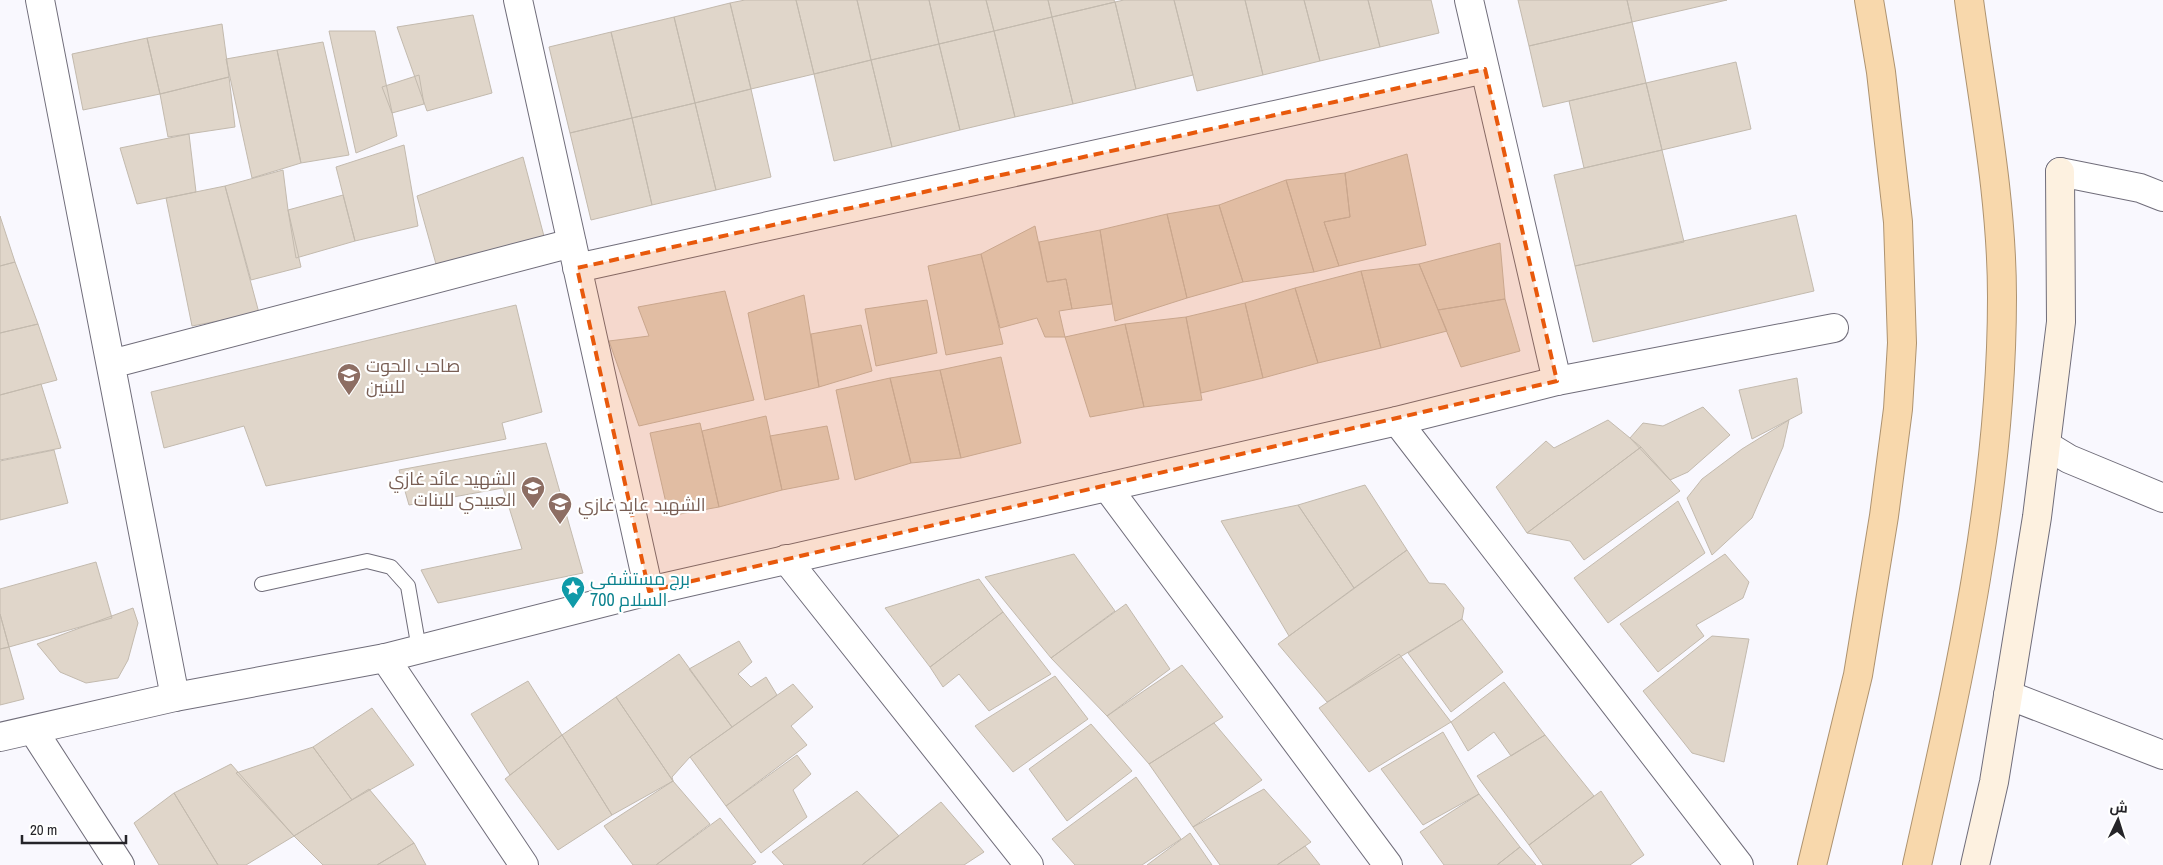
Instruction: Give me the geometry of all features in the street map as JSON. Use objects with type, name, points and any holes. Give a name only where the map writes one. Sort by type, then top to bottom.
[{"type":"highway","points":[[1812,865],[1858,675],[1884,516],[1898,409],[1902,343],[1898,222],[1881,72],[1870,0]]},
{"type":"highway","points":[[1917,865],[1956,691],[1980,554],[1996,428],[2001,363],[2002,294],[1998,222],[1991,156],[1969,0]]},
{"type":"main road","points":[[1975,865],[1994,782],[2037,517],[2046,445],[2061,322],[2060,172]]},
{"type":"street","points":[[40,0],[175,698]]},
{"type":"street","points":[[518,0],[649,591]]},
{"type":"street","points":[[1468,0],[1557,381]]},
{"type":"street","points":[[110,364],[575,256],[1485,69]]},
{"type":"street","points":[[2060,172],[2140,188],[2163,197]]},
{"type":"street","points":[[0,738],[175,698],[385,658],[649,591],[1397,421],[1557,381],[1834,328]]},
{"type":"street","points":[[1397,421],[1739,865]]},
{"type":"street","points":[[2046,445],[2069,459],[2163,498]]},
{"type":"street","points":[[1107,487],[1388,865]]},
{"type":"street","points":[[786,560],[1029,865]]},
{"type":"street","points":[[385,658],[524,865]]},
{"type":"street","points":[[2008,695],[2163,755]]},
{"type":"street","points":[[33,730],[120,865]]},
{"type":"lane","points":[[262,584],[367,561],[391,567],[408,586],[419,649]]},
{"type":"highlighted area","points":[[1485,69],[1557,381],[649,591],[577,268]]},
{"type":"building","points":[[745,0],[796,0],[814,74],[751,89],[730,3]]},
{"type":"building","points":[[796,0],[857,0],[871,60],[814,74]]},
{"type":"building","points":[[857,0],[929,0],[939,44],[871,60]]},
{"type":"building","points":[[929,0],[986,0],[994,31],[939,44]]},
{"type":"building","points":[[986,0],[1048,0],[1052,17],[994,31]]},
{"type":"building","points":[[1048,0],[1114,0],[1115,2],[1052,17]]},
{"type":"building","points":[[1124,0],[1174,0],[1193,75],[1136,89],[1115,2]]},
{"type":"building","points":[[1174,0],[1245,0],[1263,75],[1197,91]]},
{"type":"building","points":[[1245,0],[1304,0],[1320,61],[1263,75]]},
{"type":"building","points":[[1304,0],[1368,0],[1380,47],[1320,61]]},
{"type":"building","points":[[1368,0],[1431,0],[1439,33],[1380,47]]},
{"type":"building","points":[[1518,0],[1627,0],[1632,22],[1529,46]]},
{"type":"building","points":[[1627,0],[1727,0],[1632,22]]},
{"type":"building","points":[[1115,2],[1136,89],[1073,104],[1052,17]]},
{"type":"building","points":[[730,3],[751,89],[695,103],[674,17]]},
{"type":"building","points":[[473,15],[492,93],[427,111],[397,27]]},
{"type":"building","points":[[674,17],[695,103],[632,118],[611,32]]},
{"type":"building","points":[[1052,17],[1073,104],[1015,117],[994,31]]},
{"type":"building","points":[[1632,22],[1646,83],[1543,107],[1529,46]]},
{"type":"building","points":[[222,24],[229,77],[160,94],[147,38]]},
{"type":"building","points":[[329,31],[375,31],[397,136],[356,153]]},
{"type":"building","points":[[994,31],[1015,117],[960,130],[939,44]]},
{"type":"building","points":[[611,32],[632,118],[570,133],[549,47]]},
{"type":"building","points":[[147,38],[160,94],[83,110],[72,54]]},
{"type":"building","points":[[323,42],[349,155],[301,163],[277,50]]},
{"type":"building","points":[[939,44],[960,130],[892,147],[871,60]]},
{"type":"building","points":[[277,50],[301,163],[252,178],[226,59]]},
{"type":"building","points":[[871,60],[892,147],[834,161],[814,74]]},
{"type":"building","points":[[1736,62],[1751,129],[1662,150],[1646,83]]},
{"type":"building","points":[[419,75],[424,104],[392,113],[382,87]]},
{"type":"building","points":[[229,77],[235,127],[168,137],[160,94]]},
{"type":"building","points":[[1646,83],[1662,150],[1584,168],[1569,101]]},
{"type":"building","points":[[751,89],[771,177],[716,190],[695,103]]},
{"type":"building","points":[[695,103],[716,190],[652,205],[632,118]]},
{"type":"building","points":[[632,118],[652,205],[591,220],[570,133]]},
{"type":"building","points":[[189,134],[196,192],[137,204],[120,148]]},
{"type":"building","points":[[404,145],[418,226],[355,241],[336,167]]},
{"type":"building","points":[[1662,150],[1684,242],[1575,266],[1554,175]]},
{"type":"building","points":[[1407,154],[1426,245],[1339,266],[1324,222],[1350,217],[1345,173]]},
{"type":"building","points":[[523,157],[545,240],[436,264],[417,196]]},
{"type":"building","points":[[283,170],[288,210],[301,267],[251,280],[225,186]]},
{"type":"building","points":[[1345,173],[1350,217],[1324,222],[1339,266],[1314,272],[1286,180]]},
{"type":"building","points":[[1286,180],[1314,272],[1243,282],[1219,205]]},
{"type":"building","points":[[225,186],[259,313],[192,326],[166,198]]},
{"type":"building","points":[[343,195],[355,241],[296,258],[288,210]]},
{"type":"building","points":[[1219,205],[1243,282],[1187,298],[1167,214]]},
{"type":"building","points":[[1167,214],[1187,298],[1115,321],[1100,230]]},
{"type":"building","points":[[1796,215],[1814,291],[1593,342],[1575,266]]},
{"type":"building","points":[[0,216],[15,262],[0,266]]},
{"type":"building","points":[[1035,226],[1047,282],[1066,279],[1072,309],[1059,311],[1065,337],[1045,337],[1037,318],[1000,328],[981,254]]},
{"type":"building","points":[[1100,230],[1112,304],[1072,309],[1066,279],[1047,282],[1039,242]]},
{"type":"building","points":[[1500,243],[1505,299],[1438,310],[1419,264]]},
{"type":"building","points":[[981,254],[1003,344],[946,355],[928,266]]},
{"type":"building","points":[[15,262],[38,324],[0,333],[0,266]]},
{"type":"building","points":[[1419,264],[1447,331],[1381,348],[1361,271]]},
{"type":"building","points":[[1361,271],[1381,348],[1318,363],[1295,288]]},
{"type":"building","points":[[1295,288],[1318,363],[1263,378],[1245,303]]},
{"type":"building","points":[[725,291],[754,400],[639,426],[609,341],[649,336],[638,307]]},
{"type":"building","points":[[804,295],[819,387],[765,400],[748,313]]},
{"type":"building","points":[[1505,299],[1520,351],[1461,367],[1438,310]]},
{"type":"building","points":[[927,300],[937,353],[876,366],[865,309]]},
{"type":"building","points":[[1245,303],[1263,378],[1201,393],[1186,317]]},
{"type":"building","points":[[516,305],[542,412],[502,423],[506,439],[266,486],[244,426],[164,448],[151,392]]},
{"type":"building","points":[[1186,317],[1202,400],[1144,407],[1125,324]]},
{"type":"building","points":[[38,324],[57,380],[0,395],[0,333]]},
{"type":"building","points":[[1125,324],[1144,407],[1090,417],[1065,337]]},
{"type":"building","points":[[861,325],[872,371],[819,387],[811,334]]},
{"type":"building","points":[[1001,357],[1021,443],[961,458],[940,370]]},
{"type":"building","points":[[940,370],[961,458],[911,463],[890,378]]},
{"type":"building","points":[[890,378],[911,463],[855,480],[836,390]]},
{"type":"building","points":[[1797,378],[1802,413],[1752,439],[1739,390]]},
{"type":"building","points":[[41,384],[61,448],[0,460],[0,395]]},
{"type":"building","points":[[1703,407],[1730,435],[1688,472],[1670,480],[1630,438],[1643,423],[1663,426]]},
{"type":"building","points":[[766,416],[782,490],[719,507],[702,431]]},
{"type":"building","points":[[1608,420],[1641,447],[1527,533],[1496,487],[1546,441],[1554,448]]},
{"type":"building","points":[[1789,420],[1783,447],[1752,518],[1712,555],[1687,498],[1702,479],[1742,449]]},
{"type":"building","points":[[700,423],[719,507],[669,516],[650,433]]},
{"type":"building","points":[[827,426],[839,479],[782,490],[770,436]]},
{"type":"building","points":[[546,443],[583,573],[438,603],[421,570],[522,549],[503,488],[409,505],[399,470]]},
{"type":"building","points":[[1641,447],[1680,491],[1584,560],[1570,541],[1527,533]]},
{"type":"building","points":[[54,450],[68,503],[0,520],[0,461]]},
{"type":"building","points":[[1365,485],[1407,550],[1354,588],[1298,505]]},
{"type":"building","points":[[1678,501],[1705,553],[1608,623],[1574,578]]},
{"type":"building","points":[[1298,505],[1354,588],[1289,636],[1221,521]]},
{"type":"building","points":[[1407,550],[1429,583],[1445,584],[1464,608],[1462,619],[1327,702],[1278,644]]},
{"type":"building","points":[[1074,554],[1115,611],[1051,658],[985,577]]},
{"type":"building","points":[[1725,554],[1749,582],[1743,598],[1696,625],[1704,636],[1658,672],[1620,624]]},
{"type":"building","points":[[96,562],[112,618],[9,647],[0,614],[0,589]]},
{"type":"building","points":[[979,579],[1003,612],[930,667],[885,608]]},
{"type":"building","points":[[1126,604],[1170,669],[1107,716],[1051,658]]},
{"type":"building","points":[[133,608],[138,623],[128,660],[118,678],[86,683],[60,672],[37,644]]},
{"type":"building","points":[[1003,612],[1051,674],[989,711],[959,674],[943,687],[930,667]]},
{"type":"building","points":[[0,614],[9,647],[0,649]]},
{"type":"building","points":[[1462,619],[1503,672],[1451,712],[1408,653]]},
{"type":"building","points":[[1712,636],[1749,639],[1724,762],[1692,753],[1643,691]]},
{"type":"building","points":[[739,641],[752,662],[738,674],[751,687],[766,677],[777,695],[732,727],[689,669]]},
{"type":"building","points":[[9,647],[24,699],[0,705],[0,649]]},
{"type":"building","points":[[679,654],[732,727],[690,757],[672,777],[673,781],[616,697]]},
{"type":"building","points":[[1399,654],[1451,722],[1369,772],[1319,708]]},
{"type":"building","points":[[1182,665],[1223,717],[1149,764],[1107,716]]},
{"type":"building","points":[[1055,676],[1088,719],[1013,772],[975,726]]},
{"type":"building","points":[[528,681],[562,735],[510,775],[471,714]]},
{"type":"building","points":[[1504,682],[1545,735],[1511,756],[1494,732],[1468,751],[1451,722]]},
{"type":"building","points":[[793,684],[813,707],[791,726],[807,745],[726,806],[690,757]]},
{"type":"building","points":[[616,697],[673,781],[612,815],[562,735]]},
{"type":"building","points":[[372,708],[414,765],[352,800],[313,747]]},
{"type":"building","points":[[1214,723],[1262,780],[1193,827],[1149,764]]},
{"type":"building","points":[[1091,724],[1132,771],[1067,821],[1029,769]]},
{"type":"building","points":[[1443,732],[1479,794],[1423,825],[1381,769]]},
{"type":"building","points":[[562,735],[612,815],[558,850],[505,779]]},
{"type":"building","points":[[1545,735],[1594,796],[1529,845],[1477,776]]},
{"type":"building","points":[[313,747],[352,800],[294,836],[236,773]]},
{"type":"building","points":[[797,755],[811,774],[793,790],[807,817],[761,853],[726,806]]},
{"type":"building","points":[[231,764],[294,836],[246,865],[218,865],[174,793]]},
{"type":"building","points":[[1136,777],[1181,839],[1142,865],[1075,865],[1052,839]]},
{"type":"building","points":[[673,781],[710,824],[656,865],[633,865],[604,826]]},
{"type":"building","points":[[369,789],[414,843],[377,865],[323,865],[294,836]]},
{"type":"building","points":[[1264,789],[1311,842],[1277,865],[1220,865],[1193,827]]},
{"type":"building","points":[[857,791],[899,836],[862,865],[784,865],[772,852]]},
{"type":"building","points":[[1601,791],[1644,855],[1630,865],[1543,865],[1529,845]]},
{"type":"building","points":[[174,793],[218,865],[159,865],[134,823]]},
{"type":"building","points":[[1479,794],[1520,847],[1497,865],[1444,865],[1420,832]]},
{"type":"building","points":[[941,802],[984,852],[964,865],[862,865]]},
{"type":"building","points":[[720,818],[756,862],[751,865],[656,865]]},
{"type":"building","points":[[1190,833],[1212,865],[1147,865]]},
{"type":"building","points":[[414,843],[426,865],[377,865]]},
{"type":"building","points":[[1305,846],[1320,865],[1277,865]]},
{"type":"building","points":[[1520,847],[1536,865],[1497,865]]},
{"type":"place","name":"صاحب الحوت للبنين","points":[[349,396]]},
{"type":"place","name":"الشهيد عائد غازي العبيدي للبنات","points":[[533,509]]},
{"type":"place","name":"الشهيد عايد غازي","points":[[560,525]]},
{"type":"place","name":"برج مستشفى السلام 700","points":[[573,609]]}]
